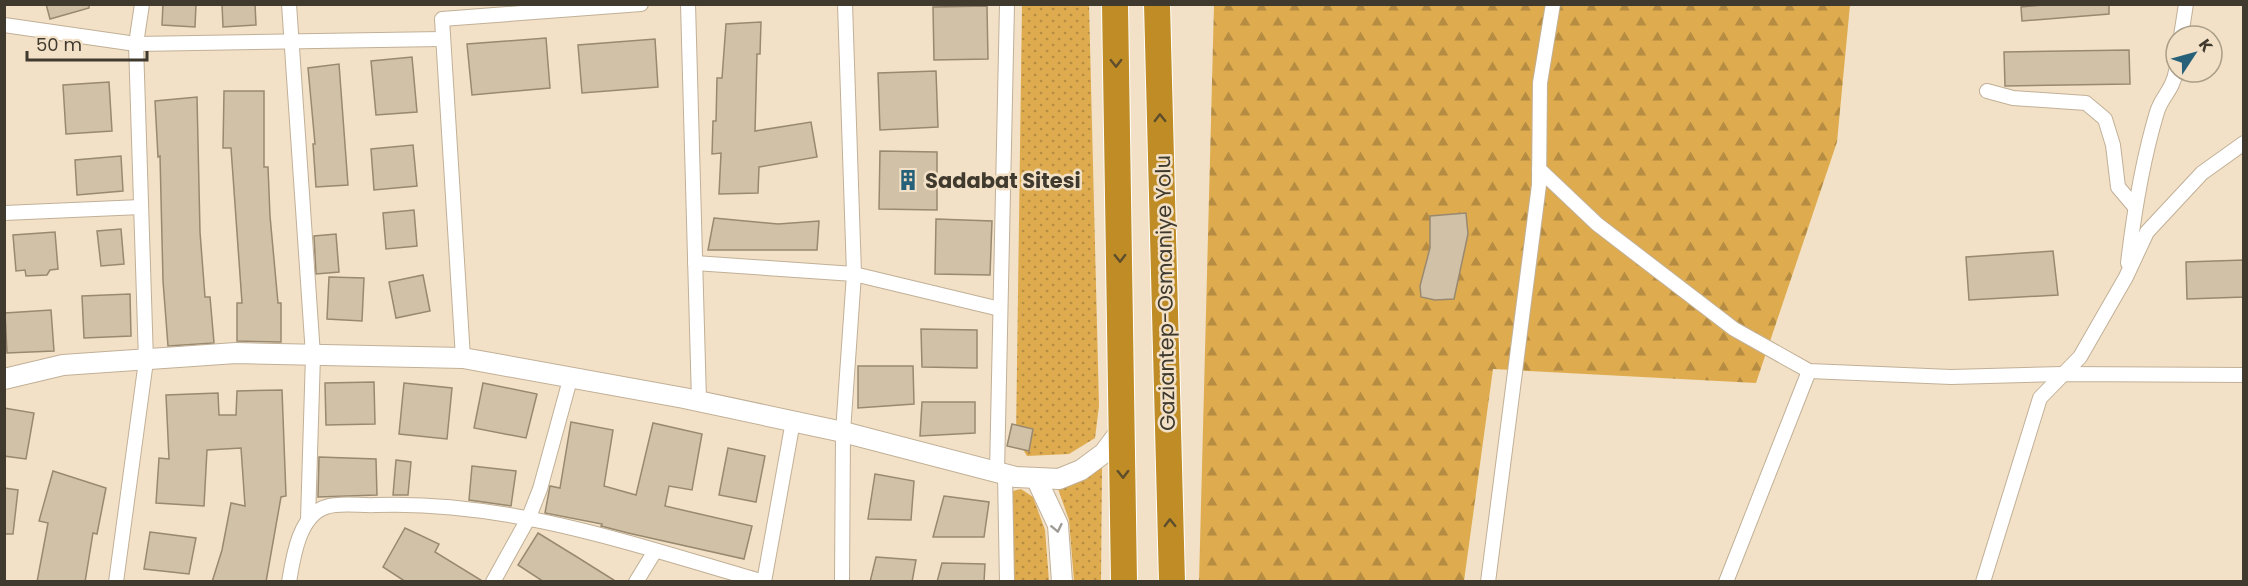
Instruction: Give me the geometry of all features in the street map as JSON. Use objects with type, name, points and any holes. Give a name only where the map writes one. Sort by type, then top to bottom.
[{"type":"highway","points":[[1115,4],[1124,582]]},
{"type":"highway","name":"Gaziantep-Osmaniye Yolu","points":[[1157,4],[1172,582]]},
{"type":"street","points":[[116,582],[146,361],[136,44],[141,4]]},
{"type":"street","points":[[289,4],[313,355],[308,520],[294,553],[289,582]]},
{"type":"street","points":[[440,4],[463,358]]},
{"type":"street","points":[[442,19],[641,4]]},
{"type":"street","points":[[688,4],[699,401]]},
{"type":"street","points":[[842,582],[843,432],[854,274],[845,4]]},
{"type":"street","points":[[1006,582],[1001,473],[1000,309],[1007,4]]},
{"type":"street","points":[[1488,582],[1539,169],[1540,83],[1553,4]]},
{"type":"street","points":[[2183,24],[2186,4]]},
{"type":"street","points":[[4,25],[136,44],[442,39]]},
{"type":"street","points":[[2126,277],[2135,207],[2158,108],[2174,84]]},
{"type":"street","points":[[1987,91],[2013,98],[2086,103],[2105,119],[2113,145],[2118,187],[2135,207]]},
{"type":"street","points":[[1983,582],[2040,398],[2080,357],[2126,277],[2147,232],[2202,173],[2244,143]]},
{"type":"street","points":[[1539,169],[1597,224],[1734,329],[1809,371],[1951,377],[2063,374],[2244,375]]},
{"type":"street","points":[[4,213],[141,207]]},
{"type":"street","points":[[695,263],[854,274],[1000,309]]},
{"type":"street","points":[[4,379],[63,365],[236,353],[463,358],[699,401],[843,432],[1001,473],[1036,478],[1059,479],[1081,470],[1104,453],[1122,429]]},
{"type":"street","points":[[1726,582],[1809,371]]},
{"type":"street","points":[[493,582],[529,517],[540,489],[571,376]]},
{"type":"street","points":[[308,520],[325,507],[402,504],[529,517],[764,582],[793,421]]},
{"type":"street","points":[[1036,478],[1058,525],[1062,582]]},
{"type":"street","points":[[636,582],[655,550]]},
{"type":"green space","points":[[1022,5],[1089,5],[1099,406],[1095,438],[1069,454],[1027,456],[1016,438]]},
{"type":"green space","points":[[1214,5],[1850,5],[1837,142],[1756,383],[1493,369],[1464,581],[1199,582]]},
{"type":"green space","points":[[1102,466],[1101,581],[1074,581],[1069,520],[1057,486]]},
{"type":"green space","points":[[1021,489],[1033,497],[1045,530],[1049,581],[1013,582],[1013,491]]},
{"type":"building","points":[[46,4],[89,4],[89,8],[50,19]]},
{"type":"building","points":[[163,4],[196,4],[195,27],[162,25]]},
{"type":"building","points":[[222,4],[255,4],[256,25],[223,27]]},
{"type":"building","points":[[2053,4],[2109,4],[2109,14],[2022,21],[2021,7]]},
{"type":"building","points":[[987,6],[988,59],[934,60],[933,7]]},
{"type":"building","points":[[761,22],[760,54],[757,54],[755,131],[811,122],[817,157],[759,167],[758,193],[719,194],[721,153],[712,154],[713,121],[716,121],[717,78],[722,78],[726,24]]},
{"type":"building","points":[[546,38],[550,88],[472,95],[467,44]]},
{"type":"building","points":[[655,39],[658,87],[582,93],[578,45]]},
{"type":"building","points":[[2129,50],[2130,84],[2005,86],[2004,52]]},
{"type":"building","points":[[412,57],[417,112],[376,115],[371,61]]},
{"type":"building","points":[[339,64],[348,185],[316,187],[313,144],[315,144],[308,68]]},
{"type":"building","name":"Sadabat Sitesi","points":[[936,71],[938,127],[880,130],[878,73]]},
{"type":"building","points":[[109,82],[112,131],[66,134],[63,85]]},
{"type":"building","points":[[224,91],[264,91],[264,167],[268,167],[278,303],[281,303],[281,342],[237,341],[237,303],[242,303],[231,148],[223,148]]},
{"type":"building","points":[[197,97],[200,232],[205,297],[210,297],[214,343],[168,346],[163,281],[160,156],[158,157],[155,101]]},
{"type":"building","points":[[413,145],[417,186],[374,190],[371,149]]},
{"type":"building","name":"Sadabat Sitesi","points":[[880,151],[937,152],[937,210],[879,209]]},
{"type":"building","points":[[121,156],[123,191],[77,195],[75,160]]},
{"type":"building","points":[[414,210],[417,246],[386,249],[383,213]]},
{"type":"building","points":[[1466,213],[1468,234],[1454,299],[1435,300],[1421,297],[1420,286],[1430,248],[1430,216]]},
{"type":"building","points":[[714,218],[778,224],[819,221],[817,250],[708,250]]},
{"type":"building","name":"Sadabat Sitesi","points":[[936,219],[992,221],[990,275],[935,274]]},
{"type":"building","points":[[121,229],[124,264],[101,266],[97,231]]},
{"type":"building","points":[[55,232],[58,269],[50,270],[47,275],[26,276],[25,270],[16,271],[13,235]]},
{"type":"building","points":[[336,234],[339,272],[316,274],[314,236]]},
{"type":"building","points":[[2053,251],[2058,295],[1969,300],[1966,257]]},
{"type":"building","points":[[2244,260],[2244,297],[2187,299],[2186,262]]},
{"type":"building","points":[[423,275],[430,311],[396,318],[389,282]]},
{"type":"building","points":[[329,277],[364,278],[362,321],[327,319]]},
{"type":"building","points":[[130,294],[131,336],[84,338],[82,296]]},
{"type":"building","points":[[51,310],[54,351],[7,353],[5,313]]},
{"type":"building","points":[[921,329],[977,330],[977,368],[922,367]]},
{"type":"building","points":[[858,366],[913,366],[914,404],[858,408]]},
{"type":"building","points":[[374,382],[375,424],[326,425],[325,383]]},
{"type":"building","points":[[404,383],[452,388],[447,439],[399,434]]},
{"type":"building","points":[[483,383],[537,394],[526,438],[474,428]]},
{"type":"building","points":[[282,390],[286,496],[281,497],[266,582],[212,582],[222,550],[231,503],[245,506],[241,448],[207,450],[204,506],[156,503],[159,458],[169,459],[166,395],[218,393],[219,415],[236,415],[237,391]]},
{"type":"building","points":[[922,402],[975,402],[975,433],[920,436]]},
{"type":"building","points":[[4,408],[34,413],[26,459],[4,456]]},
{"type":"building","points":[[571,422],[613,430],[604,486],[636,495],[653,423],[702,434],[692,490],[669,486],[665,506],[752,526],[744,559],[628,533],[601,526],[602,524],[545,513],[550,486],[560,488]]},
{"type":"building","points":[[1012,424],[1033,429],[1029,451],[1007,446]]},
{"type":"building","points":[[728,448],[765,456],[756,502],[719,495]]},
{"type":"building","points":[[319,457],[376,459],[377,495],[318,497]]},
{"type":"building","points":[[396,460],[411,462],[408,495],[393,495]]},
{"type":"building","points":[[472,466],[516,471],[511,506],[469,500]]},
{"type":"building","points":[[53,471],[106,488],[97,534],[93,533],[85,582],[37,582],[48,523],[39,521]]},
{"type":"building","points":[[875,474],[914,481],[911,520],[868,519]]},
{"type":"building","points":[[4,488],[18,490],[13,534],[4,534]]},
{"type":"building","points":[[944,496],[989,502],[984,537],[933,537]]},
{"type":"building","points":[[405,528],[439,544],[435,552],[484,582],[406,582],[383,567]]},
{"type":"building","points":[[150,532],[196,538],[189,574],[144,569]]},
{"type":"building","points":[[538,533],[617,582],[544,582],[518,565]]},
{"type":"building","points":[[876,557],[916,560],[912,582],[870,582]]},
{"type":"building","points":[[942,563],[985,564],[984,582],[937,582]]},
{"type":"place","name":"Sadabat Sitesi","points":[[908,180]]}]
